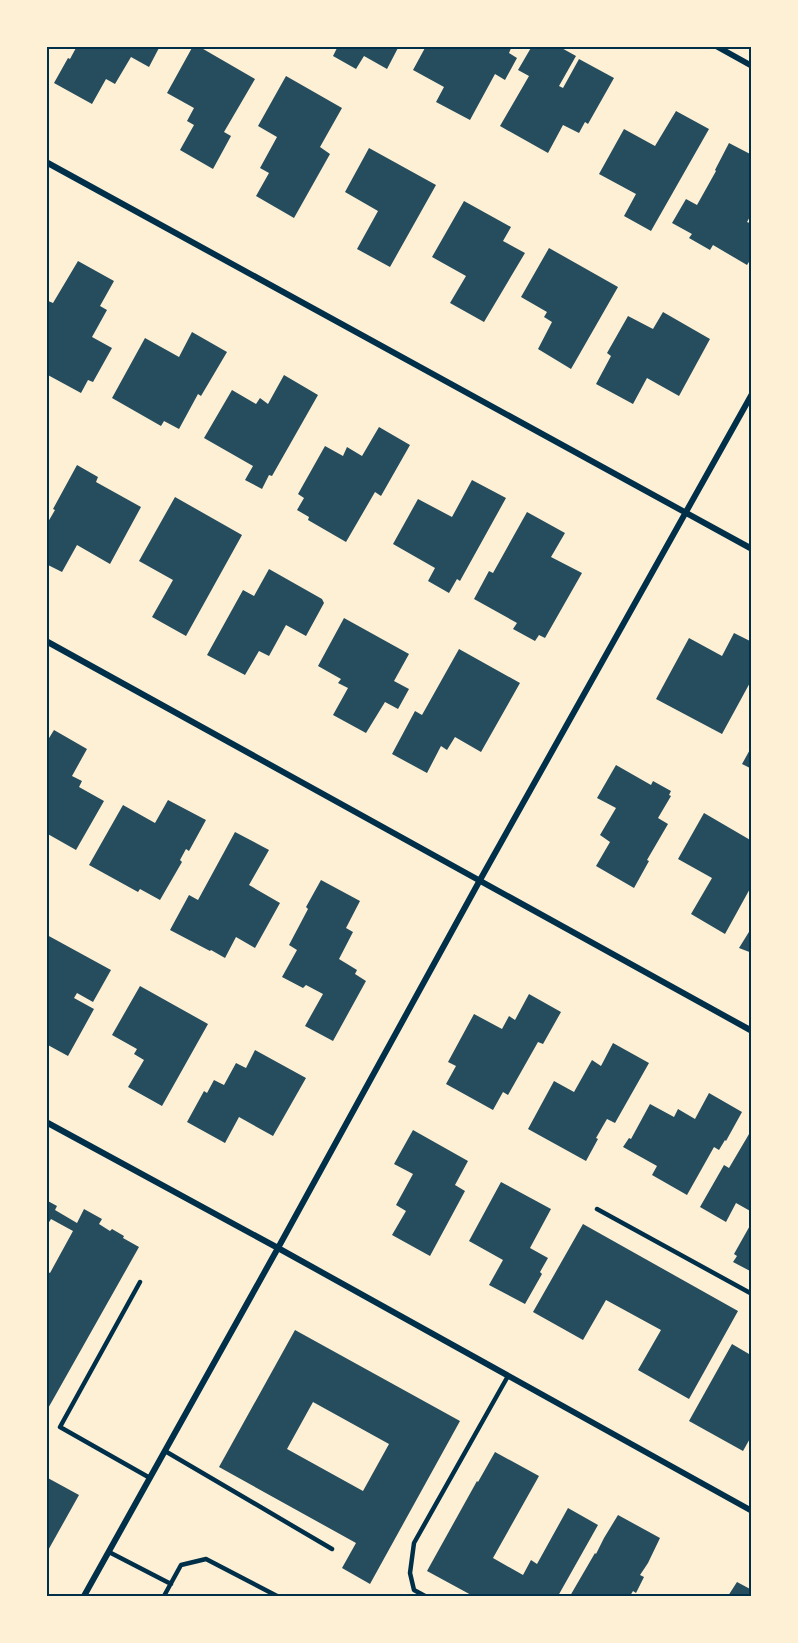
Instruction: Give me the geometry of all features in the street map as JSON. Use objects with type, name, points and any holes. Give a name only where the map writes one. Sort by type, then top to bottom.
[{"type":"street","points":[[716,46],[752,66]]},
{"type":"street","points":[[46,162],[752,549]]},
{"type":"street","points":[[84,1596],[752,394]]},
{"type":"street","points":[[46,641],[752,1031]]},
{"type":"street","points":[[46,1122],[752,1511]]},
{"type":"lane","points":[[597,1209],[752,1294]]},
{"type":"lane","points":[[141,1282],[60,1427],[150,1478]]},
{"type":"lane","points":[[425,1596],[414,1590],[410,1573],[414,1543],[508,1376]]},
{"type":"lane","points":[[165,1450],[332,1549]]},
{"type":"lane","points":[[108,1552],[171,1584]]},
{"type":"lane","points":[[164,1596],[181,1565],[207,1559],[277,1596]]},
{"type":"building","points":[[77,46],[160,46],[149,67],[131,57],[115,84],[106,79],[92,104],[54,83]]},
{"type":"building","points":[[193,46],[198,46],[255,79],[224,132],[231,136],[213,169],[180,150],[194,125],[187,121],[194,108],[167,93]]},
{"type":"building","points":[[338,46],[399,46],[387,69],[364,56],[356,69],[333,56]]},
{"type":"building","points":[[426,46],[512,46],[509,53],[517,58],[505,80],[495,74],[470,120],[436,102],[444,87],[413,70]]},
{"type":"building","points":[[532,46],[558,46],[576,56],[559,86],[563,88],[579,59],[614,78],[588,124],[585,122],[579,133],[563,125],[548,153],[500,126],[529,76],[518,70]]},
{"type":"building","points":[[286,76],[342,108],[320,147],[330,154],[294,218],[256,196],[269,173],[260,168],[277,137],[258,126]]},
{"type":"building","points":[[676,111],[709,129],[651,231],[624,216],[636,194],[599,174],[624,129],[655,146]]},
{"type":"building","points":[[729,143],[752,155],[752,213],[747,222],[752,224],[752,257],[747,265],[713,245],[710,250],[689,238],[692,234],[672,223],[686,199],[697,205]]},
{"type":"building","points":[[369,148],[436,185],[390,267],[357,249],[378,211],[345,192]]},
{"type":"building","points":[[464,201],[511,227],[503,241],[525,253],[484,322],[450,303],[466,276],[432,257]]},
{"type":"building","points":[[549,248],[618,287],[571,369],[538,349],[552,322],[544,317],[547,312],[521,297]]},
{"type":"building","points":[[78,261],[114,281],[100,306],[107,310],[92,337],[112,348],[93,382],[88,380],[81,393],[46,374],[46,300],[53,303]]},
{"type":"building","points":[[663,312],[710,339],[679,396],[647,378],[633,404],[596,384],[611,356],[607,353],[628,316],[653,329]]},
{"type":"building","points":[[192,332],[227,352],[201,396],[198,394],[179,429],[164,421],[161,426],[112,398],[145,338],[179,357]]},
{"type":"building","points":[[284,375],[318,395],[272,476],[269,475],[262,489],[245,480],[253,466],[204,438],[232,390],[256,404],[260,398],[268,404]]},
{"type":"building","points":[[379,427],[410,445],[381,496],[375,492],[346,542],[308,520],[309,517],[297,510],[304,498],[298,494],[325,446],[343,456],[347,447],[362,456]]},
{"type":"building","points":[[77,465],[98,477],[96,482],[141,507],[110,564],[77,545],[62,572],[46,564],[46,521],[48,522],[55,510],[53,509]]},
{"type":"building","points":[[472,480],[506,498],[460,581],[457,579],[449,593],[428,581],[435,568],[393,544],[418,499],[452,517]]},
{"type":"building","points":[[175,497],[242,535],[186,636],[152,617],[173,580],[139,561]]},
{"type":"building","points":[[527,512],[565,533],[551,557],[582,573],[545,638],[539,635],[535,641],[513,629],[517,623],[474,599],[489,571],[493,573]]},
{"type":"building","points":[[269,569],[322,599],[324,603],[306,636],[286,625],[269,656],[259,651],[245,675],[207,655],[243,590],[254,596]]},
{"type":"building","points":[[344,618],[409,654],[394,681],[409,689],[398,709],[385,702],[366,733],[333,715],[348,688],[338,683],[341,679],[318,666]]},
{"type":"building","points":[[734,633],[752,642],[752,679],[722,734],[656,699],[689,638],[722,656]]},
{"type":"building","points":[[459,649],[520,683],[481,752],[455,737],[447,750],[441,746],[427,773],[392,754],[415,711],[422,715]]},
{"type":"building","points":[[54,730],[87,749],[72,776],[82,781],[79,787],[104,801],[76,850],[46,833],[46,743]]},
{"type":"building","points":[[752,746],[752,769],[742,764]]},
{"type":"building","points":[[616,765],[651,785],[653,781],[671,791],[669,795],[671,796],[658,818],[668,824],[634,888],[596,866],[610,842],[600,835],[616,808],[597,798]]},
{"type":"building","points":[[168,800],[206,820],[189,851],[186,849],[180,860],[182,862],[160,900],[140,889],[138,892],[89,865],[123,805],[155,823]]},
{"type":"building","points":[[704,813],[752,841],[752,885],[725,934],[691,914],[712,878],[678,859]]},
{"type":"building","points":[[235,832],[269,850],[249,885],[280,903],[255,948],[236,937],[225,958],[170,930],[189,895],[198,900]]},
{"type":"building","points":[[321,880],[360,901],[346,928],[353,932],[339,959],[357,970],[355,974],[366,981],[333,1041],[305,1026],[323,994],[306,985],[303,988],[282,977],[297,950],[289,945]]},
{"type":"building","points":[[752,927],[752,953],[739,948]]},
{"type":"building","points":[[47,935],[111,970],[93,1002],[77,993],[74,998],[94,1009],[68,1056],[46,1044]]},
{"type":"building","points":[[140,986],[208,1024],[162,1106],[128,1087],[144,1060],[134,1054],[137,1049],[112,1035]]},
{"type":"building","points":[[529,994],[561,1012],[543,1044],[538,1042],[508,1095],[503,1092],[493,1110],[446,1084],[456,1066],[448,1062],[474,1014],[502,1029],[509,1016],[515,1020]]},
{"type":"building","points":[[613,1043],[649,1063],[615,1123],[607,1119],[586,1161],[528,1129],[554,1081],[574,1092],[592,1060],[601,1066]]},
{"type":"building","points":[[255,1050],[306,1078],[273,1136],[239,1117],[225,1143],[187,1122],[204,1091],[207,1093],[214,1080],[224,1085],[236,1063],[246,1068]]},
{"type":"building","points":[[709,1093],[742,1112],[719,1150],[714,1147],[687,1195],[652,1175],[657,1166],[623,1147],[629,1138],[631,1139],[650,1104],[674,1117],[678,1109],[695,1119]]},
{"type":"building","points":[[752,1129],[752,1212],[736,1203],[726,1222],[700,1207],[724,1165],[729,1168]]},
{"type":"building","points":[[413,1130],[468,1161],[455,1185],[465,1191],[430,1256],[392,1235],[406,1211],[396,1205],[413,1174],[394,1164]]},
{"type":"building","points":[[501,1182],[551,1209],[530,1248],[548,1258],[525,1304],[489,1285],[503,1260],[469,1241]]},
{"type":"building","points":[[46,1200],[57,1206],[55,1210],[77,1223],[84,1209],[102,1219],[99,1224],[110,1231],[112,1229],[139,1247],[46,1412],[46,1271],[50,1273],[73,1231],[51,1219],[46,1227]]},
{"type":"building","points":[[752,1222],[752,1272],[733,1262],[737,1256],[734,1254]]},
{"type":"building","points":[[583,1224],[738,1311],[689,1399],[638,1370],[661,1330],[606,1300],[583,1340],[533,1312]]},
{"type":"building","points":[[295,1330],[460,1421],[370,1584],[342,1568],[356,1543],[219,1467]],"holes":[[[313,1402],[389,1444],[363,1491],[287,1449]]]},
{"type":"building","points":[[732,1344],[749,1354],[752,1350],[752,1435],[743,1451],[689,1421]]},
{"type":"building","points":[[495,1452],[539,1476],[493,1558],[523,1575],[531,1560],[537,1564],[568,1508],[598,1525],[558,1596],[473,1596],[427,1571]]},
{"type":"building","points":[[46,1477],[79,1495],[46,1554]]},
{"type":"building","points":[[618,1515],[660,1538],[640,1575],[644,1577],[636,1593],[633,1591],[630,1596],[570,1596],[596,1554]]},
{"type":"building","points":[[737,1582],[752,1590],[752,1596],[728,1596]]}]
